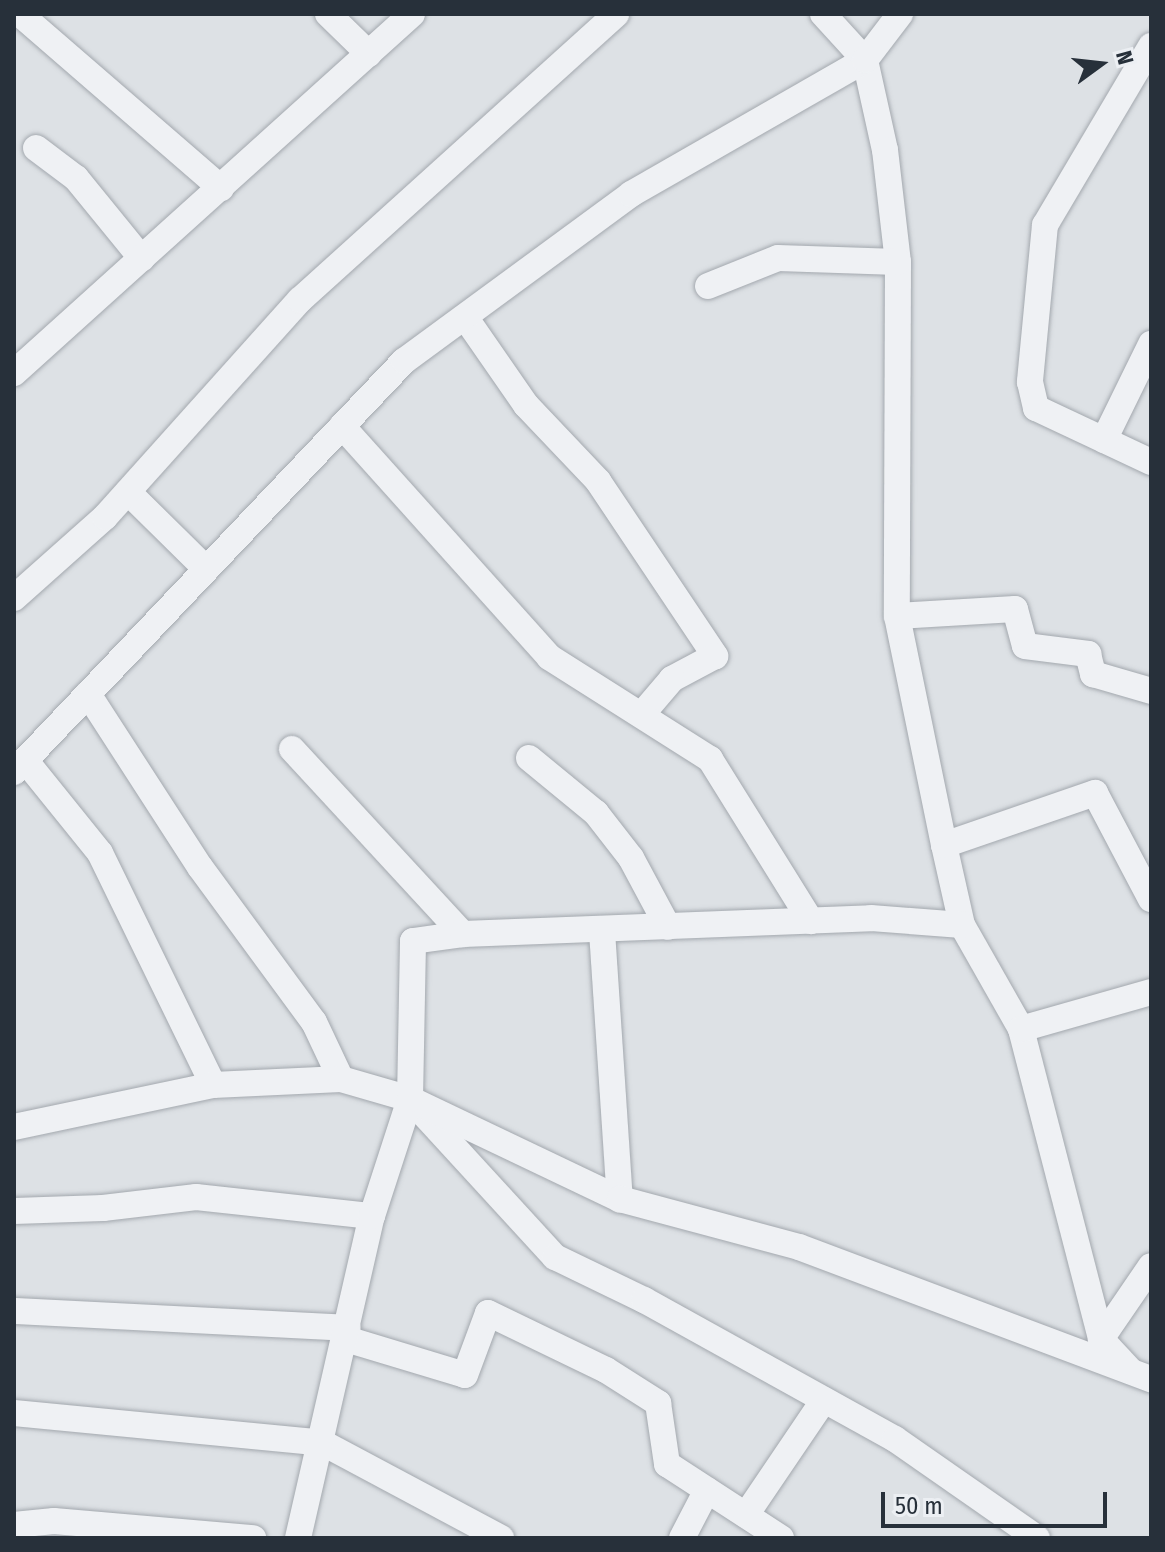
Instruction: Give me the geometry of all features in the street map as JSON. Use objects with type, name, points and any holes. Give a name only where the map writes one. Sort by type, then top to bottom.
[{"type":"street","points":[[20,14],[221,188]]},
{"type":"street","points":[[328,14],[369,54]]},
{"type":"street","points":[[14,373],[412,14]]},
{"type":"street","points":[[15,595],[128,492],[300,300],[616,14]]},
{"type":"street","points":[[823,14],[865,60],[885,150],[898,262],[897,616],[962,925],[1021,1029],[1101,1339],[1140,1374]]},
{"type":"street","points":[[213,1085],[100,853],[20,766],[404,361],[631,194],[865,60],[900,14]]},
{"type":"street","points":[[1151,46],[1045,225],[1030,382],[1036,408],[1151,462]]},
{"type":"street","points":[[36,148],[76,178],[142,259]]},
{"type":"street","points":[[708,286],[778,258],[898,262]]},
{"type":"street","points":[[465,317],[526,405],[598,481],[715,656],[672,679],[643,713]]},
{"type":"street","points":[[1104,440],[1151,344]]},
{"type":"street","points":[[342,426],[549,657],[643,713],[710,759],[811,921]]},
{"type":"street","points":[[128,492],[206,569]]},
{"type":"street","points":[[897,616],[1015,609],[1025,646],[1088,654],[1093,674],[1151,691]]},
{"type":"street","points":[[88,694],[200,867],[314,1022],[341,1079]]},
{"type":"street","points":[[292,749],[463,934]]},
{"type":"street","points":[[529,758],[596,813],[631,858],[668,927]]},
{"type":"street","points":[[944,845],[1095,793],[1151,899]]},
{"type":"street","points":[[298,1538],[323,1443],[372,1216],[410,1099],[413,941],[463,934],[602,931],[871,918],[962,925]]},
{"type":"street","points":[[602,931],[620,1199]]},
{"type":"street","points":[[1021,1029],[1151,992]]},
{"type":"street","points":[[14,1127],[213,1085],[341,1079],[410,1099],[620,1199],[799,1247],[1140,1374]]},
{"type":"street","points":[[410,1099],[555,1257],[895,1439],[1037,1538]]},
{"type":"street","points":[[14,1211],[103,1208],[196,1197],[372,1216]]},
{"type":"street","points":[[1101,1339],[1151,1266]]},
{"type":"street","points":[[14,1311],[347,1333],[465,1375],[488,1313],[606,1370],[658,1403],[667,1464],[781,1538]]},
{"type":"street","points":[[746,1515],[824,1400]]},
{"type":"street","points":[[14,1413],[323,1443],[501,1538]]},
{"type":"street","points":[[682,1538],[707,1490]]},
{"type":"street","points":[[14,1525],[54,1521],[253,1538]]}]
